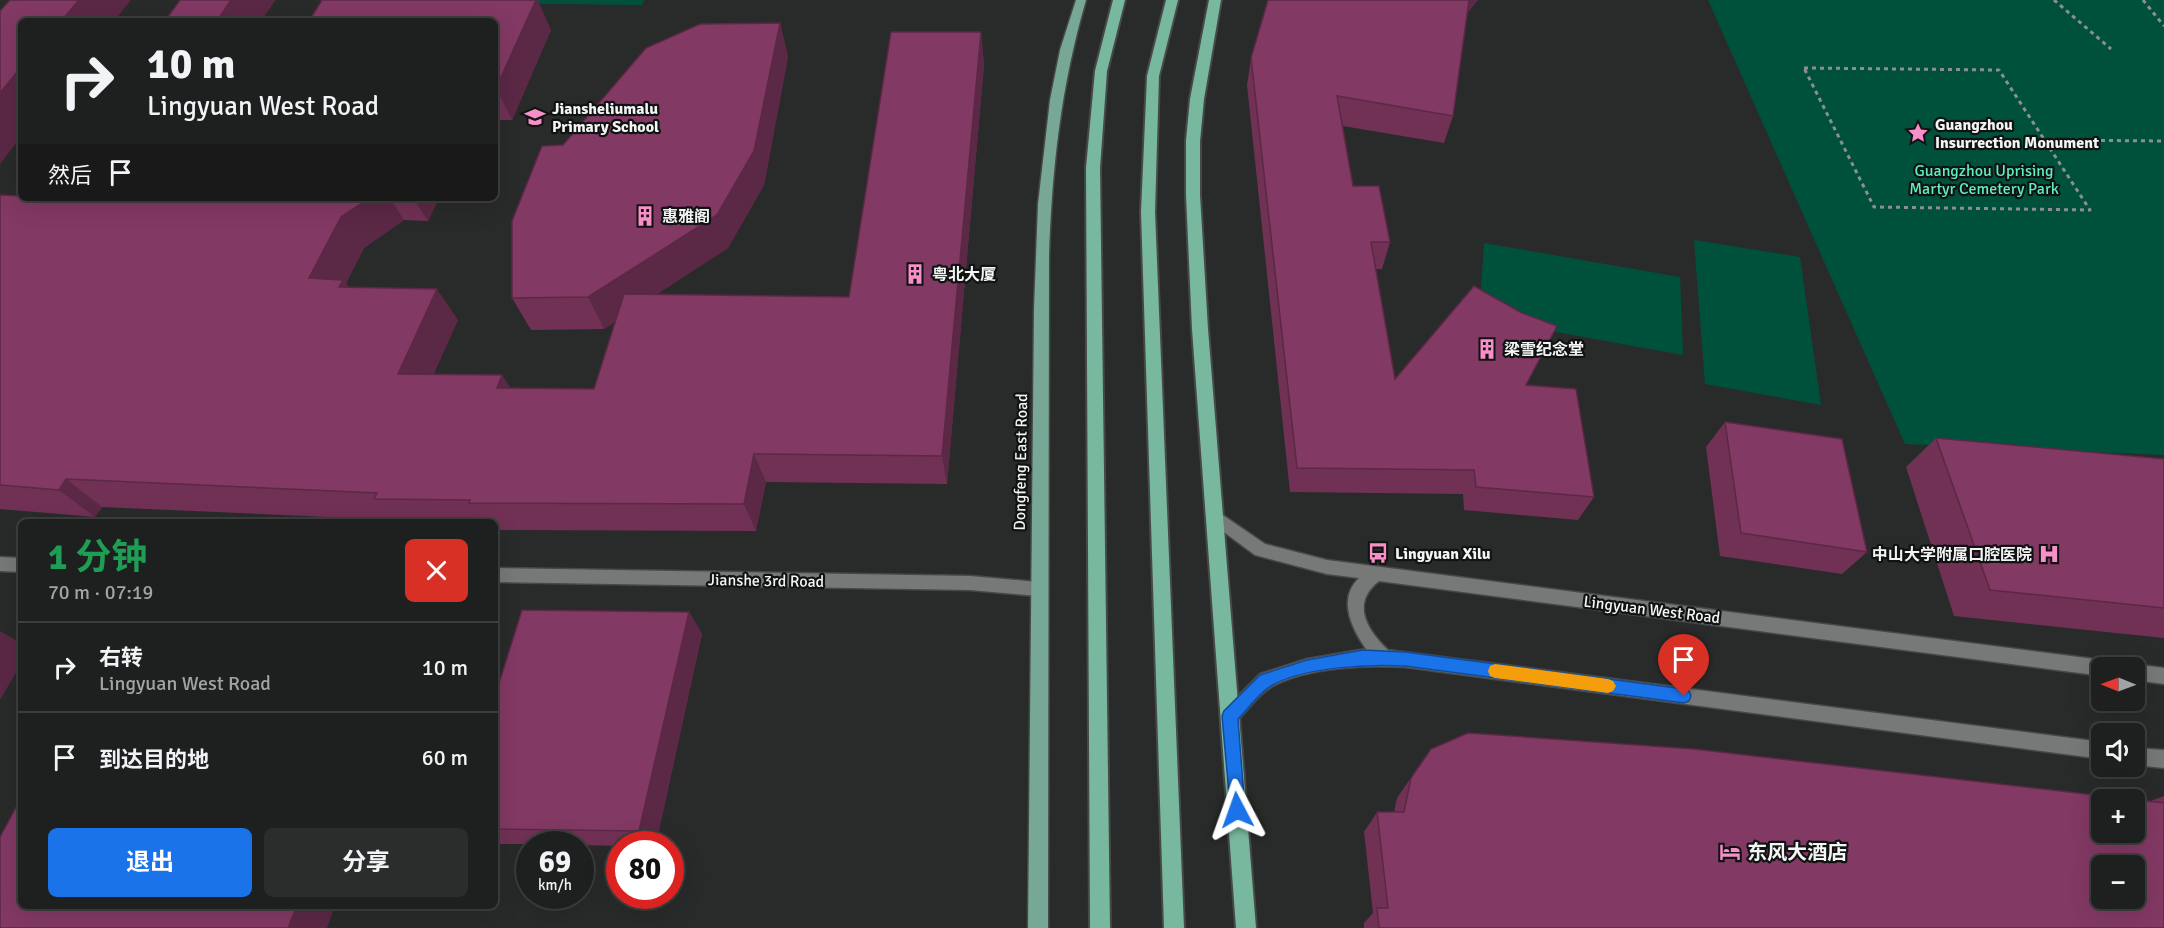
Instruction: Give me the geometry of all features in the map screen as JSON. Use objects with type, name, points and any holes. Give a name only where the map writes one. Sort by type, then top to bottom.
[{"type":"highway","points":[[1100,928],[1093,168],[1101,71],[1119,0]]},
{"type":"highway","points":[[1172,0],[1153,76],[1148,212],[1174,928]]},
{"type":"highway","points":[[1215,0],[1201,65],[1193,141],[1200,329],[1246,928]]},
{"type":"main road","name":"Dongfeng East Road","points":[[1038,928],[1037,589],[1042,294],[1049,149],[1059,77],[1081,0]]},
{"type":"street","name":"Lingyuan West Road","points":[[1214,516],[1261,550],[1327,567],[2091,667]]},
{"type":"street","points":[[0,564],[18,565]]},
{"type":"street","points":[[1377,573],[1360,587],[1355,604],[1360,626],[1374,648],[1385,659]]},
{"type":"street","name":"Jianshe 3rd Road","points":[[498,575],[970,583],[1037,589]]},
{"type":"street","points":[[1230,716],[1266,680],[1307,667],[1363,657],[1405,659],[2091,750]]},
{"type":"street","points":[[2145,673],[2164,676]]},
{"type":"street","points":[[2145,757],[2164,759]]},
{"type":"path","points":[[2054,0],[2111,49]]},
{"type":"path","points":[[2143,0],[2164,26]]},
{"type":"path","points":[[1804,68],[1999,70],[2044,140],[2090,210],[1874,207],[1804,68]]},
{"type":"path","points":[[2044,140],[2164,141]]},
{"type":"green space","points":[[474,0],[644,0],[642,5],[473,3]]},
{"type":"green space","name":"Guangzhou Uprising Martyr Cemetery Park","points":[[1708,0],[2164,0],[2164,455],[1905,444]]},
{"type":"green space","points":[[1694,240],[1800,257],[1821,405],[1705,384]]},
{"type":"green space","points":[[1484,243],[1680,277],[1683,355],[1479,318]]},
{"type":"building","points":[[10,0],[79,0],[64,18],[18,18],[18,71],[0,93],[0,11]]},
{"type":"building","points":[[180,0],[231,0],[219,18],[167,18]]},
{"type":"building","points":[[322,0],[536,0],[498,84],[498,18],[311,18]]},
{"type":"building","points":[[1268,0],[1469,0],[1453,116],[1337,96],[1353,186],[1379,186],[1390,242],[1371,242],[1395,379],[1474,286],[1522,313],[1557,326],[1526,385],[1576,389],[1594,497],[1476,487],[1474,470],[1297,468],[1251,58]]},
{"type":"building","name":"惠雅阁","points":[[780,23],[754,151],[717,215],[588,297],[512,298],[512,221],[542,146],[563,145],[646,48],[700,24]]},
{"type":"building","points":[[891,32],[981,32],[942,456],[754,454],[744,504],[469,503],[470,500],[374,499],[377,493],[66,479],[59,490],[0,485],[0,195],[18,196],[18,201],[365,201],[341,217],[309,278],[343,280],[339,287],[437,289],[398,374],[502,375],[497,388],[594,389],[624,294],[849,297]]},
{"type":"building","points":[[1725,422],[1842,439],[1867,552],[1741,533]]},
{"type":"building","name":"中山大学附属口腔医院","points":[[1936,438],[2164,459],[2164,608],[1990,590]]},
{"type":"building","points":[[522,610],[689,612],[639,831],[498,829],[498,686]]},
{"type":"building","name":"东风大酒店","points":[[1468,733],[1694,749],[2091,795],[2091,843],[2145,843],[2145,801],[2164,803],[2164,928],[1379,928],[1377,908],[1388,908],[1377,812],[1404,812],[1411,778],[1431,749]]},
{"type":"building","points":[[18,804],[18,909],[296,909],[288,928],[0,928],[0,837]]},
{"type":"slow traffic","points":[[1495,671],[1608,686]]},
{"type":"place","name":"Jiansheliumalu Primary School","points":[[535,117]]},
{"type":"place","name":"Guangzhou Insurrection Monument","points":[[1918,133]]},
{"type":"place","name":"惠雅阁","points":[[645,216]]},
{"type":"place","name":"粤北大厦","points":[[915,274]]},
{"type":"place","name":"梁雪纪念堂","points":[[1487,349]]},
{"type":"place","name":"Lingyuan Xilu","points":[[1378,553]]},
{"type":"place","name":"中山大学附属口腔医院","points":[[2049,554]]},
{"type":"place","name":"东风大酒店","points":[[1730,852]]},
{"type":"route","points":[[1237,810],[1230,716],[1266,680],[1307,667],[1363,657],[1405,659],[1684,696]]}]
